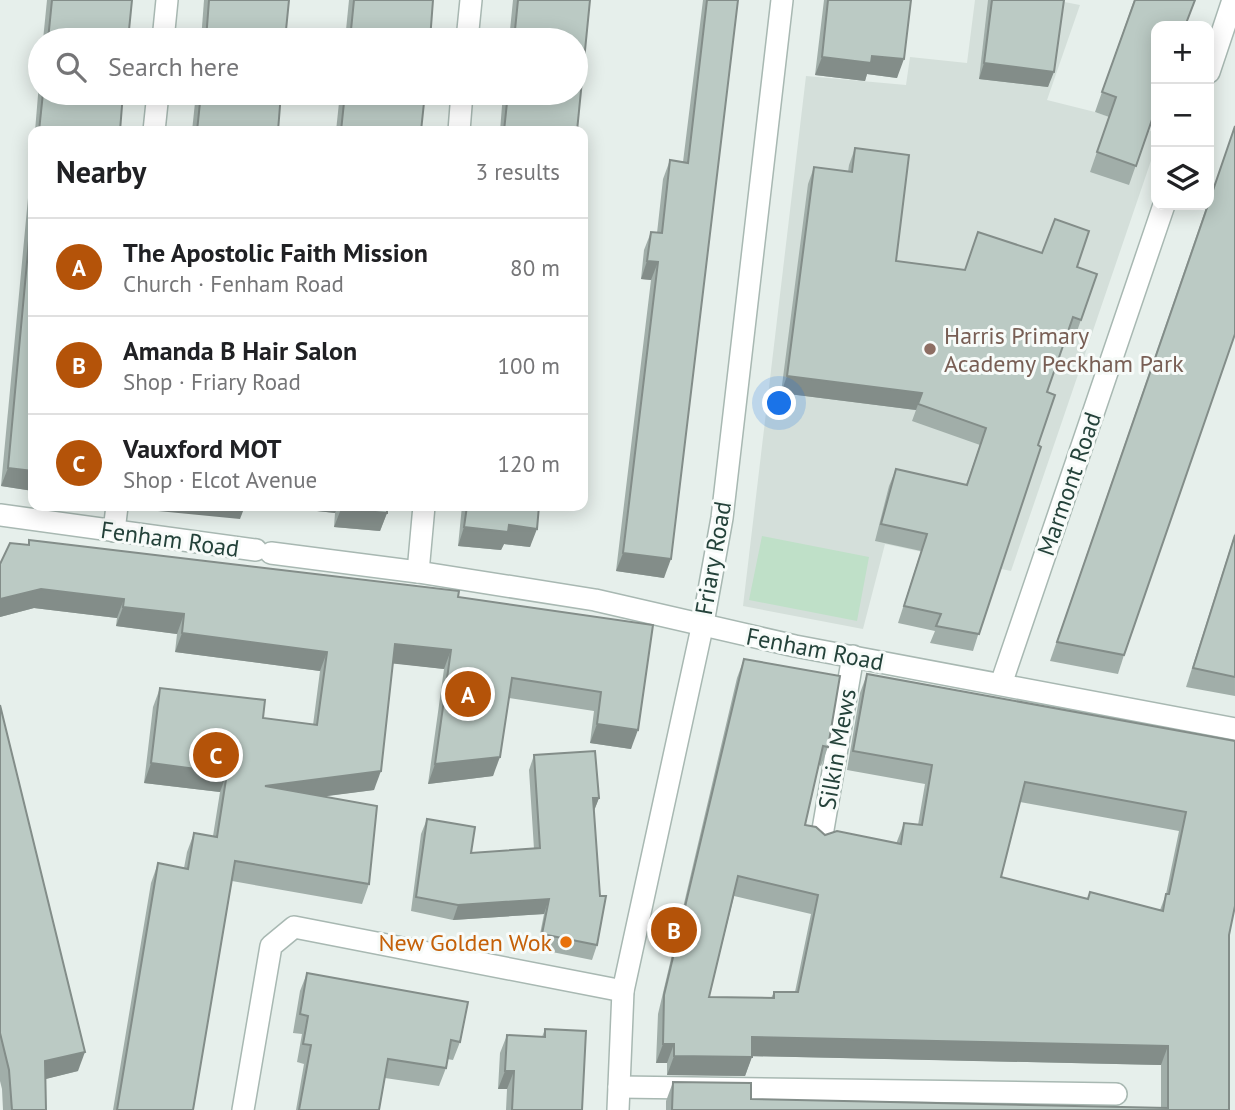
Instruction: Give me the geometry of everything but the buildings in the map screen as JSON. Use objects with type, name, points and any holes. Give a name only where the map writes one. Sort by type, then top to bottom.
[{"type":"street","points":[[164,28],[167,0]]},
{"type":"street","points":[[468,28],[471,0]]},
{"type":"street","name":"Friary Road","points":[[618,1110],[623,991],[722,518],[782,0]]},
{"type":"street","points":[[1214,57],[1233,0]]},
{"type":"street","points":[[155,126],[157,105]]},
{"type":"street","points":[[459,126],[461,105]]},
{"type":"street","name":"Marmont Road","points":[[1001,684],[1162,210]]},
{"type":"street","points":[[114,531],[116,511]]},
{"type":"street","points":[[418,572],[424,511]]},
{"type":"street","name":"Fenham Road","points":[[0,515],[418,572],[595,600],[784,644],[1235,729]]},
{"type":"street","name":"Silkin Mews","points":[[821,841],[853,656]]},
{"type":"street","points":[[243,1110],[271,946],[293,927],[623,991]]},
{"type":"street","points":[[619,1087],[1116,1094]]},
{"type":"shaded area","name":"Harris Primary Academy Peckham Park","points":[[975,0],[1054,0],[1080,5],[1047,100],[1095,112],[1151,131],[1151,161],[1011,571],[885,544],[863,629],[743,606],[806,76],[906,85],[910,57],[967,63]]},
{"type":"green space","points":[[762,536],[869,557],[857,621],[749,600]]},
{"type":"place","name":"Harris Primary Academy Peckham Park","points":[[930,349]]},
{"type":"place","name":"The Apostolic Faith Mission","points":[[468,694]]},
{"type":"place","name":"Vauxford MOT","points":[[216,755]]},
{"type":"place","name":"Amanda B Hair Salon","points":[[674,930]]},
{"type":"place","name":"New Golden Wok","points":[[566,942]]}]
